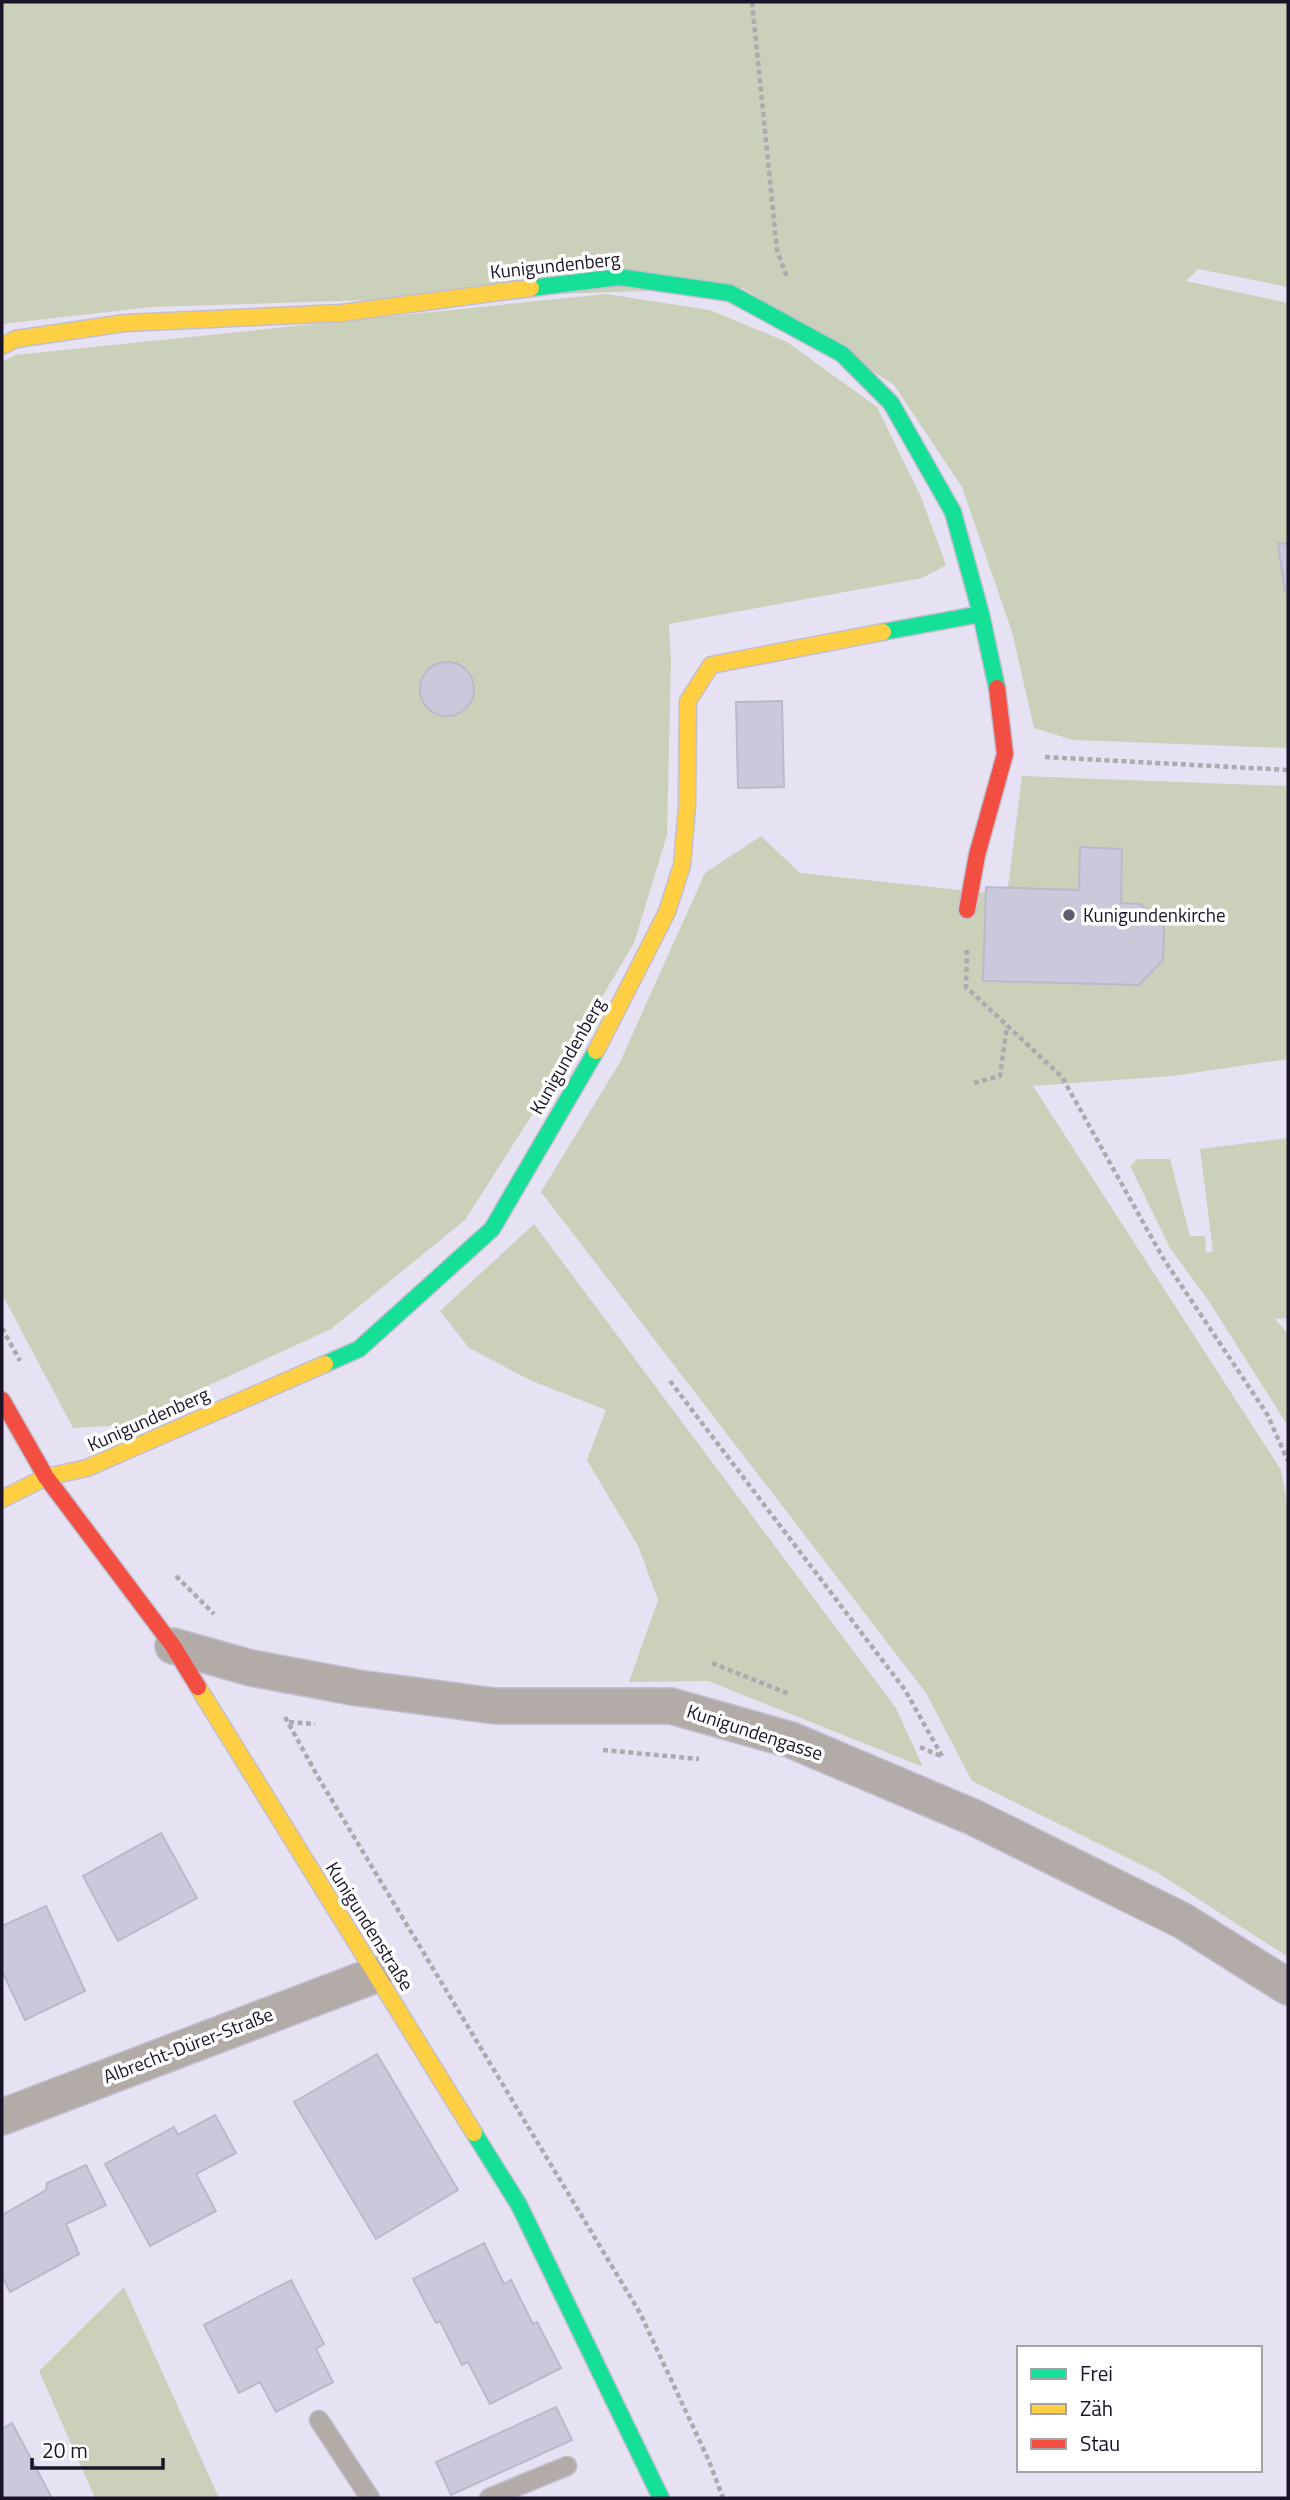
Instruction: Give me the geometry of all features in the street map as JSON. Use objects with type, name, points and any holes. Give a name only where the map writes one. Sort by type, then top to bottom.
[{"type":"street","name":"Kunigundenberg","points":[[2,346],[16,339],[125,323],[342,313],[619,277],[730,293],[842,354],[891,403],[954,512],[981,614],[998,692],[1005,754],[977,855],[967,910]]},
{"type":"street","name":"Kunigundenberg","points":[[2,1499],[46,1477],[87,1468],[359,1349],[492,1229],[608,1031],[667,912],[682,865],[687,807],[688,701],[711,665],[981,614]]},
{"type":"street","name":"Kunigundenstraße","points":[[2,1400],[46,1477],[173,1646],[519,2205],[661,2498]]},
{"type":"street","name":"Kunigundengasse","points":[[173,1646],[251,1668],[358,1688],[495,1706],[671,1706],[791,1740],[975,1818],[1061,1860],[1183,1921],[1288,1987]]},
{"type":"street","name":"Albrecht-Dürer-Straße","points":[[2,2117],[375,1975]]},
{"type":"lane","points":[[318,2420],[370,2498]]},
{"type":"lane","points":[[489,2498],[567,2466]]},
{"type":"path","points":[[752,2],[777,250],[787,273],[789,326]]},
{"type":"path","points":[[1005,754],[1070,760],[1288,770]]},
{"type":"path","points":[[967,910],[966,987],[1062,1077],[1163,1258],[1267,1414],[1288,1461]]},
{"type":"path","points":[[974,1083],[1000,1076],[1007,1026]]},
{"type":"path","points":[[670,1381],[905,1690],[942,1756]]},
{"type":"path","points":[[316,1724],[288,1722],[318,1777],[640,2313],[709,2461],[723,2498]]},
{"type":"path","points":[[591,1748],[712,1760]]},
{"type":"green space","points":[[2,2],[1288,2],[1288,287],[1198,269],[1186,281],[1288,303],[1288,748],[1073,740],[1034,728],[1012,632],[962,487],[894,385],[743,288],[152,307],[2,324]]},
{"type":"green space","points":[[606,294],[710,310],[787,342],[877,407],[921,497],[946,565],[922,578],[669,624],[671,660],[667,835],[634,943],[532,1115],[465,1220],[331,1329],[123,1425],[73,1428],[2,1294],[2,362],[15,355]]},
{"type":"green space","points":[[1022,776],[1288,786],[1288,1059],[1172,1076],[1033,1086],[1281,1470],[1288,1510],[1288,1957],[1158,1873],[972,1781],[926,1693],[541,1192],[620,1062],[705,873],[761,836],[800,873],[1007,895]]},
{"type":"green space","points":[[1288,1138],[1288,1318],[1275,1319],[1288,1334],[1288,1426],[1208,1300],[1170,1248],[1130,1166],[1138,1159],[1170,1159],[1190,1236],[1205,1236],[1206,1253],[1213,1251],[1200,1149]]},
{"type":"green space","points":[[534,1224],[896,1708],[923,1767],[708,1681],[629,1682],[658,1600],[638,1546],[587,1460],[606,1410],[532,1381],[469,1348],[440,1311]]},
{"type":"green space","points":[[124,2287],[219,2498],[95,2498],[39,2371]]},
{"type":"building","points":[[1288,543],[1288,592],[1285,592],[1278,544]]},
{"type":"building","points":[[452,662],[462,666],[470,674],[474,689],[470,704],[462,712],[442,716],[432,712],[424,704],[420,684],[424,674],[432,666]]},
{"type":"building","points":[[782,701],[784,787],[738,788],[736,702]]},
{"type":"building","name":"Kunigundenkirche","points":[[1080,847],[1122,849],[1121,903],[1141,904],[1164,927],[1163,960],[1139,985],[983,981],[986,887],[1079,890]]},
{"type":"building","points":[[161,1833],[197,1898],[118,1941],[83,1876]]},
{"type":"building","points":[[46,1906],[85,1991],[25,2020],[2,1971],[2,1926]]},
{"type":"building","points":[[377,2054],[458,2190],[376,2239],[294,2102]]},
{"type":"building","points":[[215,2115],[236,2153],[196,2174],[216,2211],[150,2246],[105,2164],[174,2127],[178,2135]]},
{"type":"building","points":[[86,2165],[106,2205],[66,2224],[79,2254],[10,2292],[2,2276],[2,2215],[46,2190],[47,2183]]},
{"type":"building","points":[[484,2243],[504,2284],[511,2280],[533,2324],[537,2322],[561,2368],[490,2404],[468,2362],[462,2365],[440,2321],[436,2323],[413,2279]]},
{"type":"building","points":[[291,2280],[324,2344],[316,2349],[333,2382],[276,2412],[260,2382],[239,2393],[204,2325]]},
{"type":"building","points":[[556,2407],[572,2440],[451,2495],[436,2462]]},
{"type":"building","points":[[12,2423],[52,2498],[2,2498],[2,2429]]},
{"type":"traffic: fast","points":[[531,288],[619,277],[730,293],[842,354],[891,403],[953,512],[981,614],[997,688]]},
{"type":"traffic: fast","points":[[883,632],[981,614]]},
{"type":"traffic: fast","points":[[325,1364],[359,1349],[492,1229],[596,1051]]},
{"type":"traffic: fast","points":[[474,2133],[519,2205],[661,2498]]},
{"type":"traffic: slow","points":[[2,346],[16,339],[125,323],[342,313],[531,288]]},
{"type":"traffic: slow","points":[[596,1051],[667,912],[682,865],[687,807],[688,701],[711,665],[883,632]]},
{"type":"traffic: slow","points":[[2,1499],[46,1477],[87,1468],[325,1364]]},
{"type":"traffic: slow","points":[[198,1687],[474,2133]]},
{"type":"traffic: jam","points":[[967,910],[977,855],[1005,754],[997,688]]},
{"type":"traffic: jam","points":[[2,1400],[46,1477],[173,1646],[198,1687]]},
{"type":"place","name":"Kunigundenkirche","points":[[1069,915]]}]
